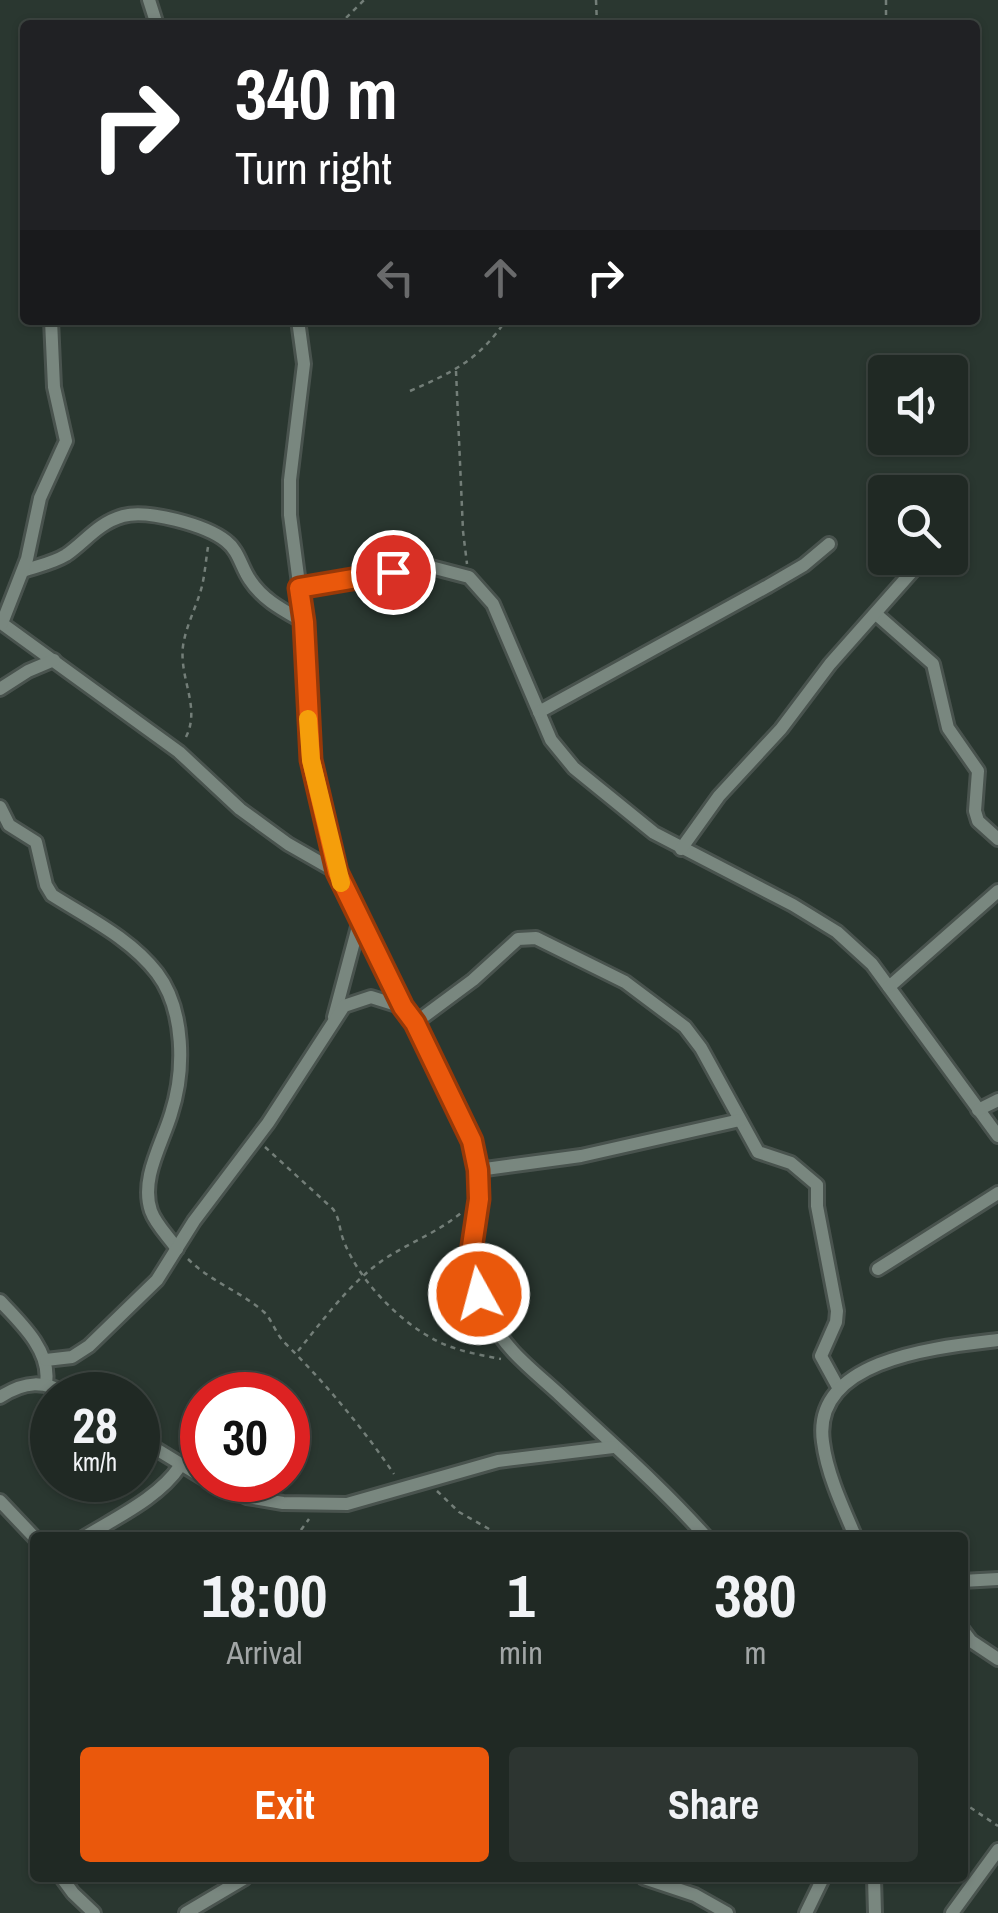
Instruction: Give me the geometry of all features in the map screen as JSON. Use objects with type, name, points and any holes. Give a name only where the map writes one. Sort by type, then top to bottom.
[{"type":"street","points":[[3,618],[23,571],[35,512],[66,441],[54,387],[51,325]]},
{"type":"street","points":[[299,325],[304,364],[290,480],[304,622],[311,760],[337,872],[359,923],[415,1023],[472,1141],[479,1199],[472,1246],[479,1294],[505,1343],[701,1532]]},
{"type":"street","points":[[23,571],[68,554],[95,528],[120,517],[154,516],[224,539],[236,551],[243,569],[263,597],[304,622]]},
{"type":"street","points":[[540,712],[768,586],[829,544]]},
{"type":"street","points":[[299,588],[427,566],[469,577],[493,604],[551,740],[574,768],[654,833],[793,904],[836,932],[872,964],[998,1136]]},
{"type":"street","points":[[681,849],[719,796],[909,575]]},
{"type":"street","points":[[0,585],[3,618],[178,752],[240,810],[337,872]]},
{"type":"street","points":[[876,614],[934,664],[948,728],[978,771],[974,811],[978,821],[998,838]]},
{"type":"street","points":[[0,689],[54,660]]},
{"type":"street","points":[[0,808],[9,825],[36,842],[52,895],[134,949],[158,974],[170,996],[180,1063],[173,1110],[148,1179],[151,1212],[177,1249]]},
{"type":"street","points":[[889,987],[998,890]]},
{"type":"street","points":[[334,1020],[359,923]]},
{"type":"street","points":[[415,1023],[518,939],[536,938],[625,982],[677,1020],[700,1048],[758,1152],[791,1163],[816,1185],[837,1312],[820,1356],[839,1389]]},
{"type":"street","points":[[46,1360],[72,1356],[90,1346],[157,1280],[344,1006],[371,997],[403,1007]]},
{"type":"street","points":[[978,1110],[998,1100]]},
{"type":"street","points":[[478,1170],[581,1156],[740,1120]]},
{"type":"street","points":[[878,1269],[998,1193]]},
{"type":"street","points":[[0,1301],[46,1360],[46,1372]]},
{"type":"street","points":[[854,1532],[822,1440],[828,1401],[856,1374],[884,1362],[998,1340]]},
{"type":"street","points":[[0,1397],[30,1384]]},
{"type":"street","points":[[302,1502],[347,1504],[498,1461],[613,1447]]},
{"type":"street","points":[[93,1532],[128,1512],[174,1475],[180,1466],[160,1453]]},
{"type":"street","points":[[0,1501],[30,1533]]},
{"type":"street","points":[[968,1581],[998,1580]]},
{"type":"street","points":[[968,1637],[998,1659]]},
{"type":"street","points":[[952,1913],[998,1850]]},
{"type":"street","points":[[66,1882],[94,1913]]},
{"type":"street","points":[[186,1913],[238,1882]]},
{"type":"street","points":[[656,1882],[695,1895],[727,1913]]},
{"type":"street","points":[[806,1913],[821,1882]]},
{"type":"street","points":[[874,1882],[876,1913]]},
{"type":"path","points":[[344,20],[364,0]]},
{"type":"path","points":[[410,391],[456,371],[478,355],[502,325]]},
{"type":"path","points":[[456,371],[462,531],[469,577]]},
{"type":"path","points":[[178,752],[193,723],[192,703],[185,685],[184,644],[203,583],[206,530]]},
{"type":"path","points":[[256,1140],[333,1209],[340,1220],[342,1238],[364,1276],[414,1326],[442,1344],[526,1365]]},
{"type":"path","points":[[296,1352],[364,1276],[387,1257],[446,1226],[479,1199]]},
{"type":"path","points":[[177,1249],[215,1282],[234,1290],[265,1314],[287,1346],[358,1424],[403,1488]]},
{"type":"path","points":[[427,1481],[459,1512],[495,1532]]},
{"type":"path","points":[[299,1532],[320,1504]]},
{"type":"path","points":[[968,1806],[998,1826]]},
{"type":"slow traffic","points":[[308,719],[311,760],[341,883]]},
{"type":"route","points":[[393,572],[299,588],[311,760],[346,895],[415,1023],[472,1141],[479,1199],[472,1246],[479,1294]]}]
